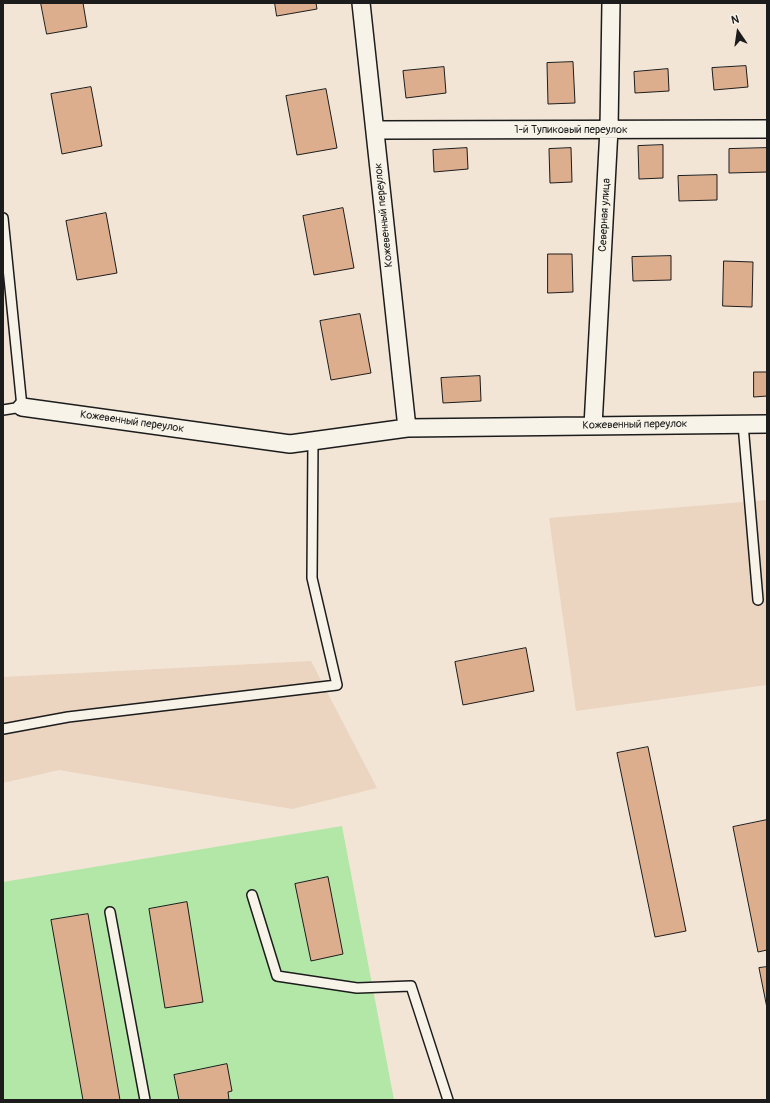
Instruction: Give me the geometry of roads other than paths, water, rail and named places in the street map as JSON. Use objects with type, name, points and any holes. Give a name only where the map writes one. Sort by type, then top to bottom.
[{"type":"street","name":"Кожевенный переулок","points":[[361,3],[407,428]]},
{"type":"street","name":"Северная улица","points":[[593,426],[609,129],[611,3]]},
{"type":"street","name":"1-й Тупиковый переулок","points":[[375,130],[767,129]]},
{"type":"street","name":"Кожевенный переулок","points":[[22,407],[290,444],[407,428],[767,424]]},
{"type":"lane","points":[[3,218],[22,407],[3,410]]},
{"type":"lane","points":[[743,424],[758,600]]},
{"type":"lane","points":[[3,729],[68,717],[337,685],[312,578],[313,441]]},
{"type":"lane","points":[[252,895],[277,976],[357,988],[411,986],[448,1100]]},
{"type":"lane","points":[[110,912],[145,1100]]}]
